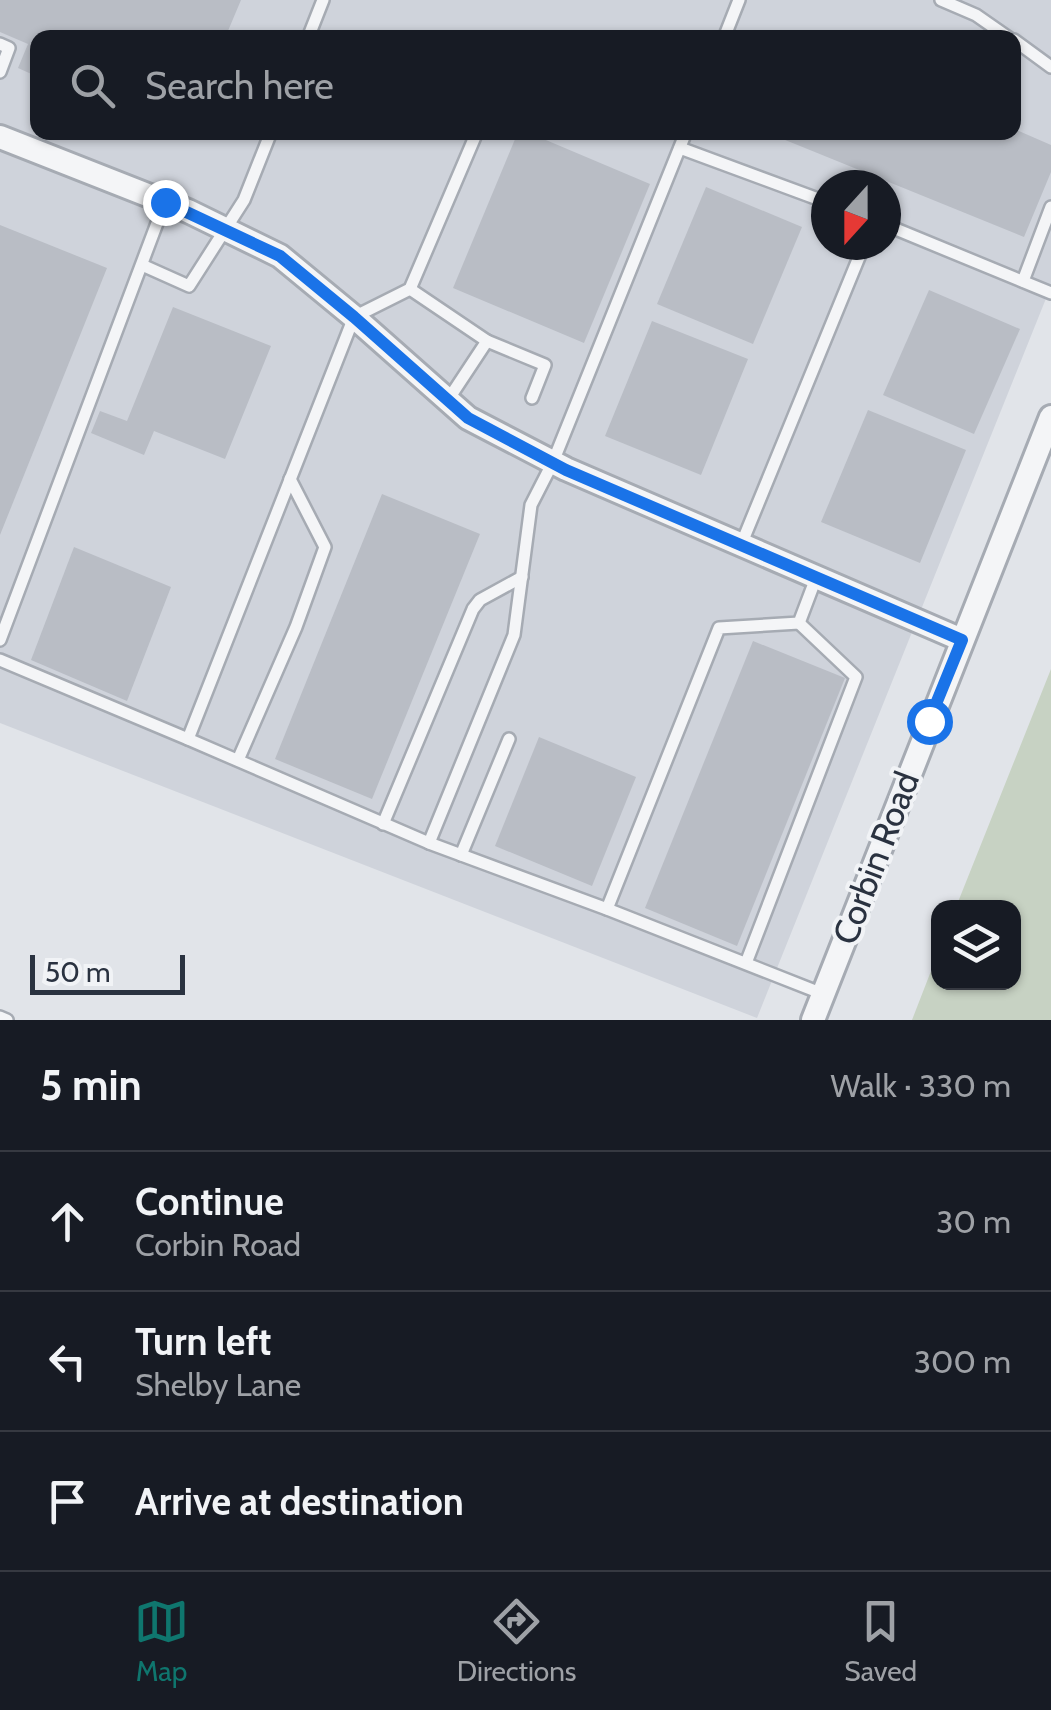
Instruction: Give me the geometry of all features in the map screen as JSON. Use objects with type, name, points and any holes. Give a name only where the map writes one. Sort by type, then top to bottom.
[{"type":"street","points":[[0,138],[165,202],[280,256],[468,418],[553,462],[962,640]]},
{"type":"street","name":"Corbin Road","points":[[813,1020],[1051,417]]},
{"type":"lane","points":[[311,30],[323,0]]},
{"type":"lane","points":[[727,30],[739,0]]},
{"type":"lane","points":[[941,0],[976,15],[998,30]]},
{"type":"lane","points":[[975,0],[976,15]]},
{"type":"lane","points":[[0,44],[8,48],[0,72]]},
{"type":"lane","points":[[1021,46],[1051,66]]},
{"type":"lane","points":[[142,264],[189,286],[244,200],[267,140]]},
{"type":"lane","points":[[188,738],[354,317],[410,290],[474,140]]},
{"type":"lane","points":[[429,843],[514,635],[532,505],[683,140]]},
{"type":"lane","points":[[680,148],[811,196]]},
{"type":"lane","points":[[0,640],[165,202]]},
{"type":"lane","points":[[1023,281],[1051,208]]},
{"type":"lane","points":[[901,231],[1051,293]]},
{"type":"lane","points":[[742,545],[858,260]]},
{"type":"lane","points":[[410,290],[487,342],[545,365],[532,398]]},
{"type":"lane","points":[[448,400],[487,342]]},
{"type":"lane","points":[[238,760],[296,627],[324,548],[290,479]]},
{"type":"lane","points":[[384,824],[473,608],[480,600],[522,577]]},
{"type":"lane","points":[[799,623],[816,577]]},
{"type":"lane","points":[[607,908],[720,628],[799,623],[856,676],[746,963]]},
{"type":"lane","points":[[0,660],[429,843],[824,994]]},
{"type":"lane","points":[[461,855],[509,739]]},
{"type":"lane","points":[[0,1017],[7,1020]]},
{"type":"shaded area","points":[[0,0],[1051,0],[1051,286],[757,1018],[0,723]]},
{"type":"green space","points":[[1051,669],[1051,1020],[912,1020],[931,971],[931,990],[1021,990],[1021,900],[959,900]]},
{"type":"building","points":[[0,0],[241,0],[228,30],[30,30],[30,73],[18,68],[28,44],[0,32]]},
{"type":"building","points":[[1021,132],[1051,145],[1051,172],[1024,237],[901,187],[901,170],[859,170],[785,140],[1021,140]]},
{"type":"building","points":[[515,140],[546,140],[650,184],[584,343],[453,288]]},
{"type":"building","points":[[706,187],[802,227],[753,344],[657,304]]},
{"type":"building","points":[[0,225],[107,268],[0,535]]},
{"type":"building","points":[[929,290],[1020,329],[974,434],[883,395]]},
{"type":"building","points":[[173,307],[271,346],[225,459],[154,431],[144,455],[91,433],[100,411],[127,421]]},
{"type":"building","points":[[652,321],[748,359],[701,475],[605,436]]},
{"type":"building","points":[[868,410],[966,450],[920,563],[821,522]]},
{"type":"building","points":[[382,494],[480,534],[372,799],[275,759]]},
{"type":"building","points":[[74,547],[171,587],[127,701],[31,660]]},
{"type":"building","points":[[753,641],[845,678],[737,946],[645,908]]},
{"type":"building","points":[[539,737],[636,777],[592,886],[495,846]]},
{"type":"route","points":[[165,202],[280,256],[468,418],[566,470],[962,640],[929,721]]}]
